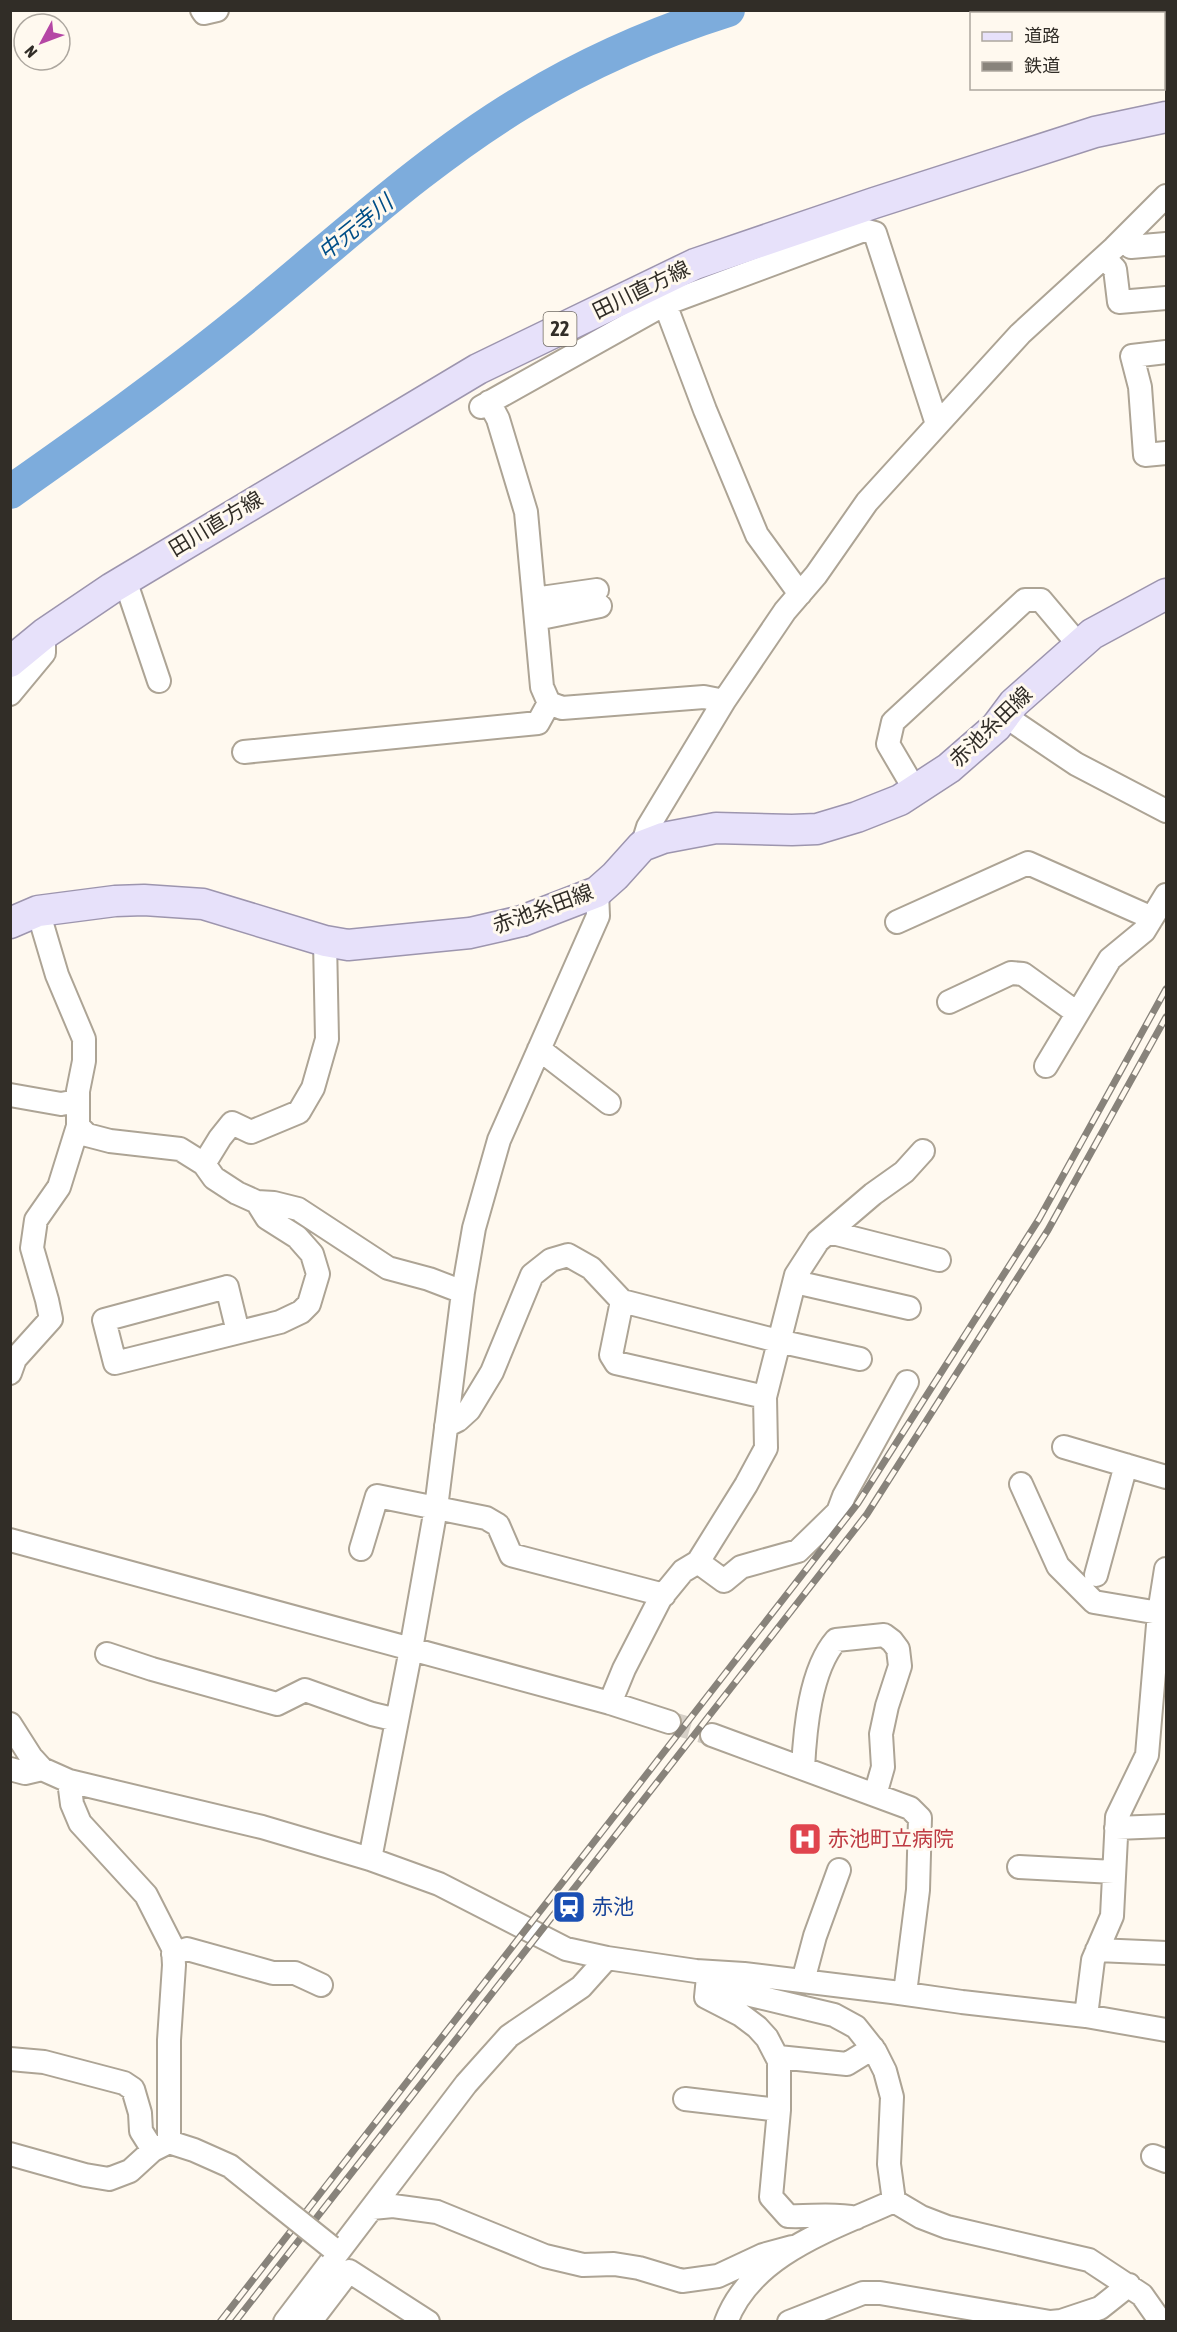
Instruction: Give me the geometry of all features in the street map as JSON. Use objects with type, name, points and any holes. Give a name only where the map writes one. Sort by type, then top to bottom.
[{"type":"main road","name":"田川直方線","points":[[10,662],[44,634],[125,580],[478,369],[695,264],[874,203],[1095,132],[1167,117]]},
{"type":"main road","name":"赤池糸田線","points":[[10,923],[38,911],[115,901],[144,900],[203,904],[325,941],[348,945],[470,933],[522,921],[597,892],[642,846],[663,838],[716,828],[817,829],[857,818],[900,800],[949,768],[996,727],[1014,703],[1078,644],[1092,634],[1167,594]]},
{"type":"street","points":[[202,10],[204,13],[217,10]]},
{"type":"street","points":[[642,846],[648,827],[724,701],[785,611],[816,575],[867,502],[1020,334],[1104,258],[1167,196]]},
{"type":"street","points":[[724,701],[704,697],[562,708],[549,703],[542,687],[526,512],[498,419],[485,405],[665,304],[864,230],[875,232],[937,423]]},
{"type":"street","points":[[1124,239],[1131,247],[1167,244]]},
{"type":"street","points":[[1104,258],[1115,269],[1119,302],[1167,298]]},
{"type":"street","points":[[665,304],[705,410],[757,536],[800,594]]},
{"type":"street","points":[[1167,352],[1132,356],[1140,387],[1145,455],[1167,453]]},
{"type":"street","points":[[125,580],[159,681]]},
{"type":"street","points":[[535,609],[598,598]]},
{"type":"street","points":[[915,790],[888,744],[893,722],[1024,600],[1041,600],[1078,644]]},
{"type":"street","points":[[10,693],[44,653],[44,634]]},
{"type":"street","points":[[244,752],[538,723],[549,703]]},
{"type":"street","points":[[1005,716],[1077,764],[1167,811]]},
{"type":"street","points":[[897,922],[1028,863],[1152,918]]},
{"type":"street","points":[[370,1859],[436,1508],[463,1292],[474,1228],[499,1140],[598,916],[597,892]]},
{"type":"street","points":[[1046,1066],[1110,958],[1144,931],[1167,896]]},
{"type":"street","points":[[10,1373],[15,1359],[51,1319],[33,1248],[36,1221],[59,1187],[78,1126],[77,1101],[84,1061],[84,1039],[57,975],[38,911]]},
{"type":"street","points":[[204,1164],[232,1123],[251,1132],[299,1112],[313,1088],[327,1039],[325,941]]},
{"type":"street","points":[[949,1002],[1011,973],[1023,974],[1077,1014]]},
{"type":"street","points":[[539,1049],[609,1103]]},
{"type":"street","points":[[10,1095],[61,1104],[77,1101]]},
{"type":"street","points":[[78,1126],[87,1135],[110,1141],[180,1149],[204,1164],[214,1178],[237,1193],[257,1202],[274,1203],[298,1209],[388,1268],[429,1279],[463,1292]]},
{"type":"street","points":[[610,1703],[624,1669],[664,1595],[682,1571],[698,1562],[766,1448],[765,1397],[795,1275],[818,1241],[873,1194],[904,1172],[923,1151]]},
{"type":"street","points":[[238,1332],[227,1287],[104,1320],[115,1363],[280,1322],[302,1312],[309,1304],[318,1274],[312,1254],[297,1237],[267,1218],[257,1202]]},
{"type":"street","points":[[829,1232],[939,1260]]},
{"type":"street","points":[[446,1426],[458,1420],[469,1410],[492,1372],[532,1275],[551,1260],[568,1255],[591,1268],[622,1300],[778,1341],[860,1359]]},
{"type":"street","points":[[795,1275],[804,1284],[909,1308]]},
{"type":"street","points":[[622,1300],[611,1355],[616,1362],[765,1397]]},
{"type":"street","points":[[698,1562],[724,1581],[741,1568],[798,1551],[838,1512],[844,1496],[907,1382]]},
{"type":"street","points":[[1065,1447],[1167,1477]]},
{"type":"street","points":[[1096,1575],[1126,1465]]},
{"type":"street","points":[[1022,1484],[1058,1566],[1094,1602],[1159,1613]]},
{"type":"street","points":[[361,1549],[377,1496],[486,1518],[498,1525],[511,1555],[664,1595]]},
{"type":"street","points":[[10,1540],[610,1703],[669,1722]]},
{"type":"street","points":[[1086,2016],[1093,1960],[1112,1916],[1117,1817],[1147,1755],[1160,1689],[1159,1613],[1167,1569]]},
{"type":"street","points":[[803,1768],[810,1701],[828,1650],[836,1640],[884,1635],[898,1649],[900,1665],[886,1706],[880,1734],[883,1767],[875,1795]]},
{"type":"street","points":[[107,1654],[152,1670],[277,1704],[305,1690],[372,1714],[397,1720]]},
{"type":"street","points":[[10,1724],[31,1757],[42,1769],[69,1781],[262,1827],[370,1859],[439,1884],[566,1949],[702,1974],[744,1974],[905,1993],[1086,2016],[1167,2030]]},
{"type":"street","points":[[712,1735],[909,1808],[920,1818],[918,1890],[905,1993]]},
{"type":"street","points":[[10,1769],[25,1773],[42,1769]]},
{"type":"street","points":[[10,2154],[85,2175],[109,2179],[130,2171],[161,2146],[173,1948],[146,1895],[80,1823],[72,1804],[69,1781]]},
{"type":"street","points":[[1116,1828],[1167,1826]]},
{"type":"street","points":[[1019,1866],[1114,1872]]},
{"type":"street","points":[[803,1981],[815,1936],[839,1870]]},
{"type":"street","points":[[173,1954],[187,1949],[273,1972],[295,1973],[321,1985]]},
{"type":"street","points":[[1097,1950],[1167,1953]]},
{"type":"street","points":[[285,2322],[335,2249],[372,2208],[466,2084],[509,2037],[581,1987],[607,1958]]},
{"type":"street","points":[[702,1974],[738,1992],[834,2015],[856,2027],[873,2048],[885,2071],[892,2097],[888,2164],[894,2201]]},
{"type":"street","points":[[702,1974],[706,1997],[741,2015],[757,2027],[767,2038],[778,2057],[779,2110],[771,2197],[788,2216],[816,2217],[838,2214],[856,2218]]},
{"type":"street","points":[[778,2057],[847,2064],[873,2048]]},
{"type":"street","points":[[10,2059],[44,2062],[124,2083],[133,2089],[140,2113],[141,2131],[161,2146],[194,2150],[230,2166],[335,2249]]},
{"type":"street","points":[[685,2099],[779,2110]]},
{"type":"street","points":[[372,2208],[393,2206],[438,2212],[545,2256],[584,2265],[614,2264],[639,2268],[682,2281],[718,2276],[763,2255],[792,2247],[894,2201]]},
{"type":"street","points":[[894,2201],[921,2217],[947,2227],[1089,2260],[1142,2295],[1161,2322]]},
{"type":"street","points":[[726,2322],[738,2296],[753,2279],[792,2247]]},
{"type":"street","points":[[310,2322],[349,2271],[428,2322]]},
{"type":"street","points":[[789,2322],[863,2293],[880,2293],[1004,2312],[1050,2322],[1061,2321],[1101,2308],[1129,2285]]},
{"type":"waterway","name":"中元寺川","points":[[10,492],[184,366],[414,178],[488,124],[550,86],[599,61],[650,38],[728,10]]},
{"type":"tunnel","points":[[669,1722],[712,1735]]},
{"type":"railway","points":[[220,2322],[858,1503],[1039,1219],[1166,989]]},
{"type":"railway","points":[[235,2322],[867,1514],[1048,1230],[1166,1017]]},
{"type":"place","name":"赤池町立病院","points":[[805,1839]]},
{"type":"place","name":"赤池","points":[[569,1907]]}]
